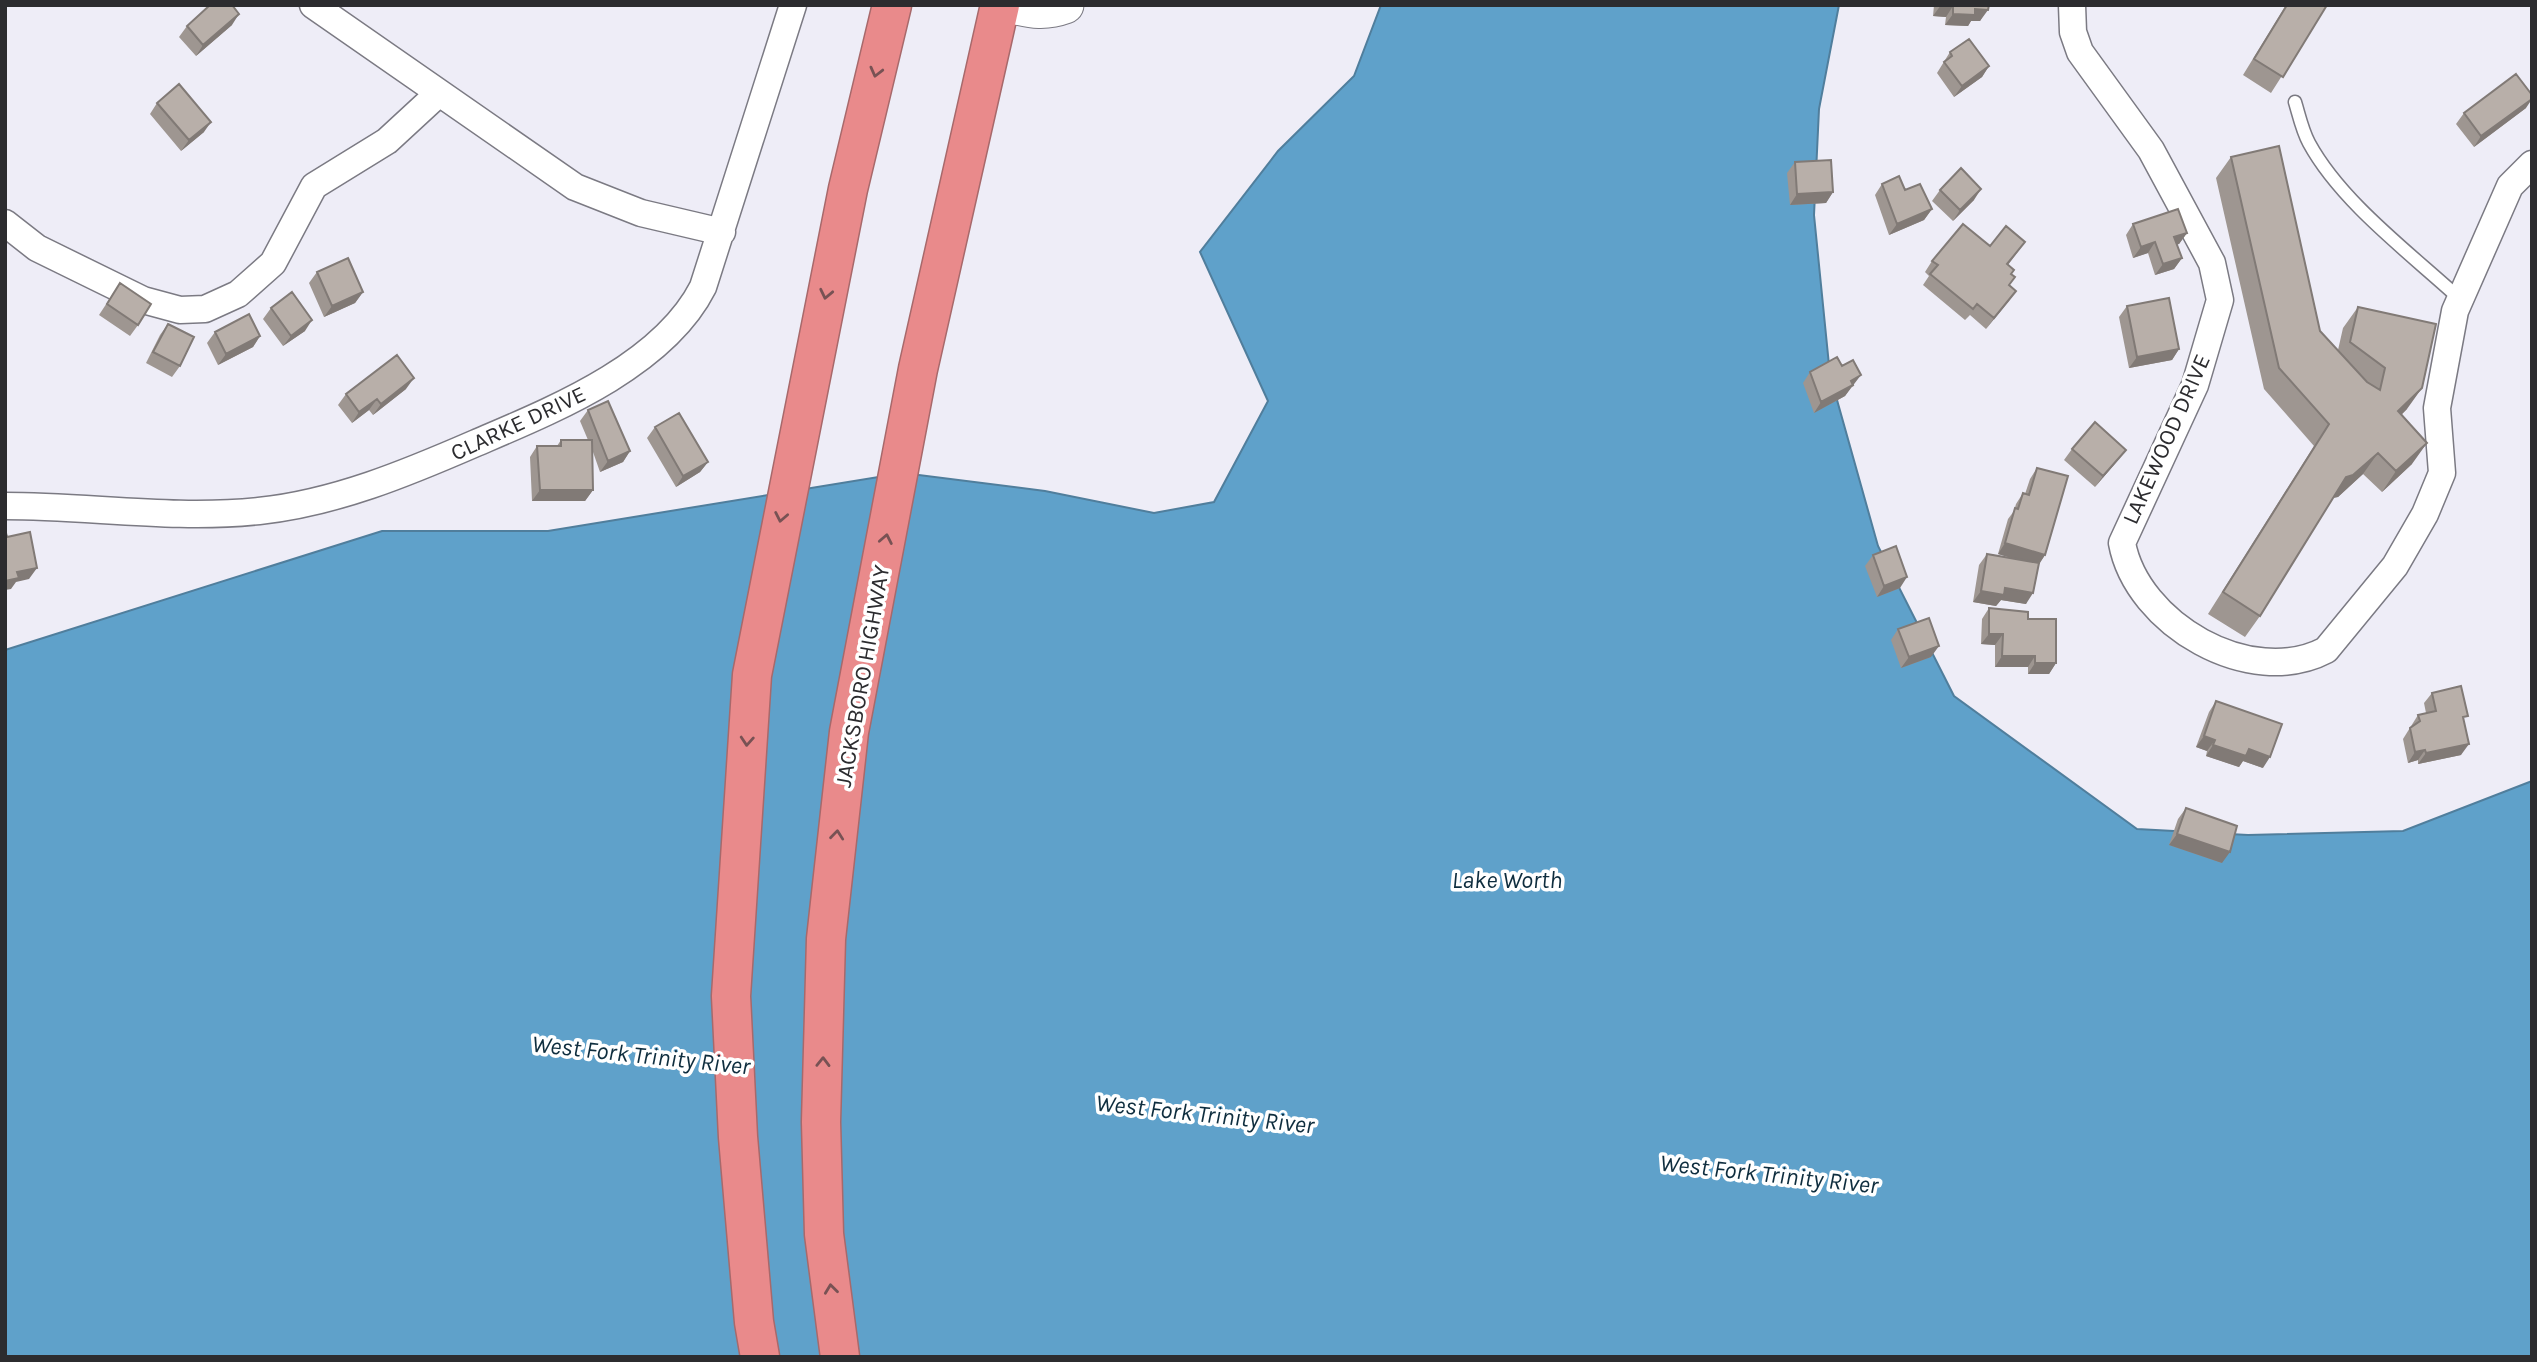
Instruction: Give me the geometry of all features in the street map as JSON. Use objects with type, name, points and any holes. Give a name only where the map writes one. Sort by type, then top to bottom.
[{"type":"highway","points":[[760,1357],[754,1322],[738,1137],[731,996],[752,676],[848,189],[892,5]]},
{"type":"highway","name":"JACKSBORO HIGHWAY","points":[[840,1357],[824,1234],[821,1122],[826,939],[849,733],[918,369],[1000,5]]},
{"type":"main road","points":[[1013,5],[1034,10],[1051,10],[1065,5]]},
{"type":"street","points":[[313,5],[575,187],[640,213],[722,232]]},
{"type":"street","name":"LAKEWOOD DRIVE","points":[[2072,5],[2073,32],[2080,52],[2151,150],[2212,263],[2220,300],[2217,321],[2195,385],[2124,534],[2126,564],[2142,591],[2194,640],[2222,653],[2254,660],[2291,663],[2311,658],[2326,650],[2395,566],[2425,514],[2442,473],[2437,408],[2460,299]]},
{"type":"street","name":"CLARKE DRIVE","points":[[5,506],[162,515],[261,511],[342,494],[390,479],[554,410],[611,377],[665,335],[694,305],[722,232],[793,7]]},
{"type":"street","points":[[5,223],[37,248],[143,300],[180,310],[205,309],[238,294],[273,263],[314,186],[387,141],[439,93]]},
{"type":"street","points":[[2460,299],[2510,186],[2532,164]]},
{"type":"lane","points":[[2295,102],[2308,141],[2323,166],[2371,217],[2460,299]]},
{"type":"water","name":"Lake Worth","points":[[1381,5],[1839,5],[1819,109],[1814,215],[1830,375],[1878,546],[1954,696],[2137,829],[2248,835],[2403,831],[2532,781],[2532,1357],[5,1357],[5,650],[382,531],[548,531],[903,473],[1045,491],[1154,513],[1214,502],[1268,401],[1200,252],[1278,151],[1354,76]]},
{"type":"building","points":[[210,5],[232,5],[239,14],[203,45],[187,26]]},
{"type":"building","points":[[1941,5],[1989,5],[1988,10],[1975,9],[1975,15],[1953,14],[1953,6]]},
{"type":"building","points":[[2287,5],[2327,5],[2283,77],[2254,59]]},
{"type":"building","points":[[1969,39],[1989,66],[1962,86],[1944,62],[1952,56],[1950,52]]},
{"type":"building","points":[[2516,74],[2532,95],[2532,99],[2481,136],[2464,113]]},
{"type":"building","points":[[179,84],[211,122],[189,140],[157,103]]},
{"type":"building","points":[[2279,146],[2320,331],[2367,382],[2380,390],[2385,368],[2350,342],[2358,307],[2436,324],[2422,388],[2398,411],[2427,443],[2396,471],[2378,453],[2353,475],[2346,477],[2260,616],[2223,592],[2329,424],[2279,368],[2231,157]]},
{"type":"building","points":[[1831,160],[1833,192],[1797,194],[1795,162]]},
{"type":"building","points":[[1961,168],[1981,189],[1960,210],[1940,190]]},
{"type":"building","points":[[1899,176],[1905,190],[1920,184],[1932,209],[1897,224],[1882,184]]},
{"type":"building","points":[[2178,209],[2187,233],[2174,237],[2182,258],[2163,264],[2155,242],[2141,247],[2133,224]]},
{"type":"building","points":[[1963,224],[1990,246],[2006,226],[2025,242],[2007,264],[2014,270],[2011,274],[2015,277],[2009,285],[2016,291],[1994,318],[1977,304],[1973,309],[1930,274],[1938,265],[1932,261]]},
{"type":"building","points":[[348,258],[363,292],[332,306],[317,272]]},
{"type":"building","points":[[120,283],[151,304],[138,325],[107,304]]},
{"type":"building","points":[[292,292],[312,320],[291,336],[271,308]]},
{"type":"building","points":[[2169,298],[2179,349],[2137,357],[2127,306]]},
{"type":"building","points":[[249,314],[260,336],[226,354],[215,332]]},
{"type":"building","points":[[168,324],[194,337],[180,366],[153,352]]},
{"type":"building","points":[[397,355],[414,378],[381,404],[377,399],[359,412],[346,394]]},
{"type":"building","points":[[1837,357],[1842,366],[1853,360],[1861,375],[1851,381],[1853,385],[1821,402],[1810,372]]},
{"type":"building","points":[[608,401],[630,451],[608,461],[588,410]]},
{"type":"building","points":[[679,413],[708,462],[683,476],[655,427]]},
{"type":"building","points":[[2095,422],[2126,450],[2103,476],[2072,449]]},
{"type":"building","points":[[561,440],[592,440],[593,490],[540,490],[537,446],[561,446]]},
{"type":"building","points":[[2037,468],[2068,476],[2045,555],[2005,543],[2015,508],[2018,509],[2023,493],[2029,495]]},
{"type":"building","points":[[30,532],[37,568],[17,572],[19,578],[5,581],[5,533],[7,537]]},
{"type":"building","points":[[1896,546],[1907,577],[1884,586],[1873,555]]},
{"type":"building","points":[[1987,554],[2039,563],[2033,593],[2005,588],[2004,595],[1981,591]]},
{"type":"building","points":[[1989,608],[2028,612],[2028,619],[2056,619],[2056,663],[2035,663],[2035,656],[2002,656],[2003,634],[1989,634]]},
{"type":"building","points":[[1929,618],[1939,646],[1909,657],[1898,629]]},
{"type":"building","points":[[2461,686],[2468,716],[2463,717],[2469,744],[2426,753],[2425,750],[2415,752],[2410,728],[2420,721],[2418,715],[2436,711],[2432,693]]},
{"type":"building","points":[[2216,701],[2282,724],[2270,757],[2249,749],[2246,756],[2213,745],[2215,740],[2204,736]]},
{"type":"building","points":[[2186,808],[2237,826],[2230,852],[2177,834]]},
{"type":"water label","name":"West Fork Trinity River","points":[[641,1055]]},
{"type":"water label","name":"West Fork Trinity River","points":[[1205,1114]]},
{"type":"water label","name":"West Fork Trinity River","points":[[1769,1174]]}]
